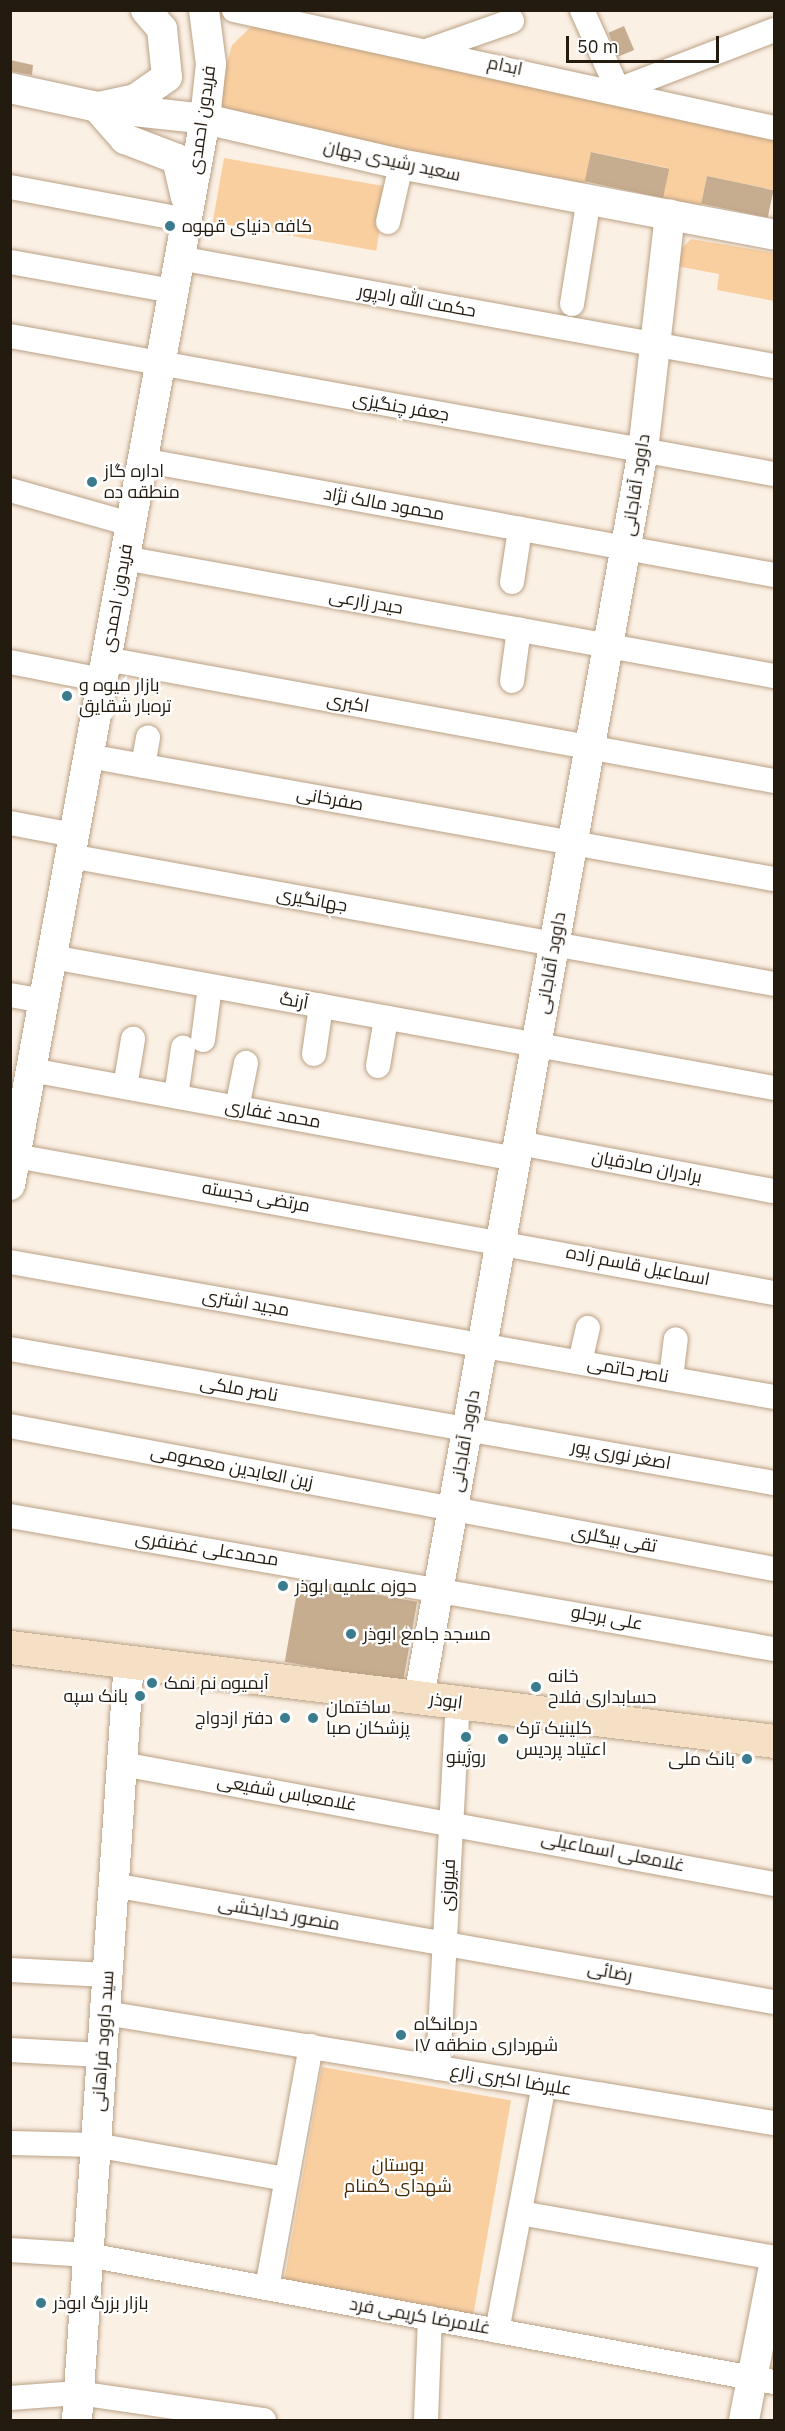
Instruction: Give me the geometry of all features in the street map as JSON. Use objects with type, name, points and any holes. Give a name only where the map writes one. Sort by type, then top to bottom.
[{"type":"main road","name":"ابوذر","points":[[10,1647],[774,1741]]},
{"type":"street","points":[[10,187],[186,220],[186,185],[177,159],[125,139],[97,107],[136,99],[167,77],[162,29],[146,10]]},
{"type":"street","name":"فریدون احمدی","points":[[10,1185],[13,1155],[44,1001],[205,119],[211,64],[204,10]]},
{"type":"street","name":"ابدام","points":[[234,10],[618,90],[774,128]]},
{"type":"street","points":[[582,10],[618,90],[774,30]]},
{"type":"street","points":[[429,50],[512,21]]},
{"type":"street","name":"سعید رشیدی جهان","points":[[10,88],[97,107],[205,119],[399,169]]},
{"type":"street","name":"سعید رشیدی جهان","points":[[198,161],[228,138],[669,221],[774,248]]},
{"type":"street","points":[[388,222],[399,169]]},
{"type":"street","points":[[572,304],[588,205]]},
{"type":"street","name":"سعید رشیدی جهان","points":[[669,221],[774,235]]},
{"type":"street","name":"داوود آقاجانی","points":[[419,1697],[643,451],[669,221]]},
{"type":"street","name":"حکمت الله رادپور","points":[[179,258],[774,366]]},
{"type":"street","points":[[10,262],[173,291]]},
{"type":"street","name":"جعفر چنگیزی","points":[[10,336],[774,474]]},
{"type":"street","name":"محمود مالک نژاد","points":[[142,460],[774,575]]},
{"type":"street","points":[[10,490],[130,524]]},
{"type":"street","points":[[512,582],[520,529]]},
{"type":"street","name":"حیدر زارعی","points":[[124,558],[774,676]]},
{"type":"street","points":[[512,681],[519,629]]},
{"type":"street","name":"اکبری","points":[[10,662],[104,670],[590,747],[774,781]]},
{"type":"street","points":[[143,766],[148,737]]},
{"type":"street","name":"صفرخانی","points":[[88,756],[774,879]]},
{"type":"street","name":"جهانگیری","points":[[10,823],[72,845],[554,944],[774,984]]},
{"type":"street","name":"آرنگ","points":[[52,957],[774,1088]]},
{"type":"street","points":[[176,1096],[210,986]]},
{"type":"street","points":[[10,995],[44,1001]]},
{"type":"street","points":[[314,1054],[321,1006]]},
{"type":"street","points":[[378,1066],[386,1018]]},
{"type":"street","points":[[125,1087],[133,1039]]},
{"type":"street","points":[[237,1108],[246,1063]]},
{"type":"street","name":"محمد غفاری","points":[[31,1070],[237,1108],[517,1151]]},
{"type":"street","name":"برادران صادقیان","points":[[517,1151],[774,1191]]},
{"type":"street","name":"مرتضی خجسته","points":[[13,1155],[501,1240]]},
{"type":"street","name":"اسماعیل قاسم زاده","points":[[501,1240],[774,1293]]},
{"type":"street","name":"مجید اشتری","points":[[10,1262],[482,1344]]},
{"type":"street","points":[[580,1362],[588,1328]]},
{"type":"street","points":[[671,1378],[676,1339]]},
{"type":"street","name":"ناصر حاتمی","points":[[482,1344],[774,1397]]},
{"type":"street","name":"ناصر ملکی","points":[[10,1349],[467,1428]]},
{"type":"street","name":"زین العابدین معصومی","points":[[10,1426],[453,1509]]},
{"type":"street","name":"اصغر نوری پور","points":[[467,1428],[774,1482]]},
{"type":"street","name":"تقی بیگلری","points":[[453,1509],[774,1569]]},
{"type":"street","name":"محمدعلی غضنفری","points":[[10,1516],[439,1587]]},
{"type":"street","name":"علی برجلو","points":[[439,1587],[774,1649]]},
{"type":"street","name":"سید داوود فراهانی","points":[[77,2407],[129,1661]]},
{"type":"street","name":"فیروزی","points":[[438,2068],[458,1702]]},
{"type":"street","name":"غلامعباس شفیعی","points":[[122,1764],[452,1821]]},
{"type":"street","name":"غلامعلی اسماعیلی","points":[[452,1821],[774,1884]]},
{"type":"street","name":"منصور خدابخشی","points":[[113,1885],[445,1942]]},
{"type":"street","name":"رضائی","points":[[445,1942],[774,2002]]},
{"type":"street","points":[[10,1970],[107,1975]]},
{"type":"street","name":"علیرضا اکبری زارع","points":[[105,2013],[774,2123]]},
{"type":"street","points":[[267,2288],[311,2046]]},
{"type":"street","points":[[10,2050],[102,2055]]},
{"type":"street","points":[[497,2331],[544,2085]]},
{"type":"street","points":[[10,2143],[95,2145],[285,2179]]},
{"type":"street","points":[[520,2213],[774,2258]]},
{"type":"street","name":"غلامرضا کریمی فرد","points":[[10,2250],[88,2254],[763,2380]]},
{"type":"street","points":[[744,2421],[763,2380],[774,2265]]},
{"type":"street","points":[[426,2421],[430,2318]]},
{"type":"street","points":[[10,2398],[77,2407],[264,2421]]},
{"type":"green space","points":[[253,25],[774,131],[774,190],[707,176],[699,214],[661,205],[668,168],[592,152],[584,190],[238,117],[223,108],[218,93],[232,45]]},
{"type":"green space","points":[[224,158],[387,187],[376,251],[213,222]]},
{"type":"green space","points":[[691,239],[774,253],[774,301],[717,290],[719,274],[676,266],[680,250]]},
{"type":"green space","name":"بوستان شهدای گمنام","points":[[322,2067],[511,2100],[472,2320],[283,2287]]},
{"type":"building","points":[[624,26],[634,50],[619,57],[608,33]]},
{"type":"building","points":[[10,60],[33,65],[32,75],[10,71]]},
{"type":"building","points":[[591,152],[669,169],[663,198],[585,181]]},
{"type":"building","points":[[707,176],[774,190],[768,218],[701,203]]},
{"type":"building","name":"مسجد جامع ابوذر","points":[[299,1581],[417,1602],[403,1683],[285,1662]]},
{"type":"place","name":"کافه دنیای قهوه","points":[[170,226]]},
{"type":"place","name":"اداره گاز منطقه ده","points":[[92,482]]},
{"type":"place","name":"بازار میوه و تره‌بار شقایق","points":[[67,696]]},
{"type":"place","name":"حوزه علمیه ابوذر","points":[[283,1586]]},
{"type":"place","name":"مسجد جامع ابوذر","points":[[351,1634]]},
{"type":"place","name":"آبمیوه نم نمک","points":[[152,1683]]},
{"type":"place","name":"خانه حسابداری فلاح","points":[[536,1687]]},
{"type":"place","name":"بانک سپه","points":[[140,1696]]},
{"type":"place","name":"دفتر ازدواج","points":[[285,1718]]},
{"type":"place","name":"ساختمان پزشکان صبا","points":[[313,1718]]},
{"type":"place","name":"روژینو","points":[[466,1737]]},
{"type":"place","name":"کلینیک ترک اعتیاد پردیس","points":[[503,1739]]},
{"type":"place","name":"بانک ملی","points":[[747,1759]]},
{"type":"place","name":"درمانگاه شهرداری منطقه ۱۷","points":[[401,2035]]},
{"type":"place","name":"بازار بزرگ ابوذر","points":[[41,2303]]}]
